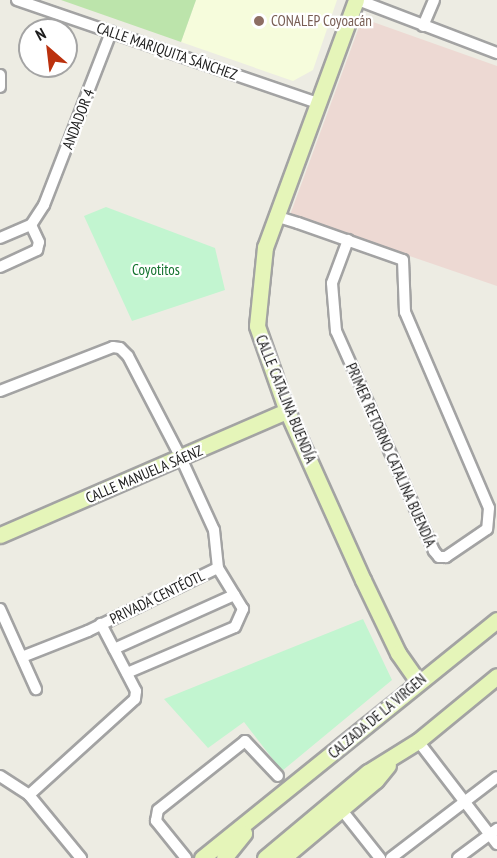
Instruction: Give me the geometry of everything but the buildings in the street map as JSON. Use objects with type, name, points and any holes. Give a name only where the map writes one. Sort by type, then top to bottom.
[{"type":"street","name":"CALLE MARIQUITA SÁNCHEZ","points":[[17,0],[317,103]]},
{"type":"street","points":[[357,0],[497,53]]},
{"type":"street","name":"CALLE CATALINA BUENDÍA","points":[[357,0],[275,216],[262,260],[257,326],[287,411],[382,621],[418,682]]},
{"type":"street","points":[[423,26],[434,0]]},
{"type":"street","name":"ANDADOR 4","points":[[31,225],[45,205],[111,32]]},
{"type":"street","points":[[0,75],[0,87]]},
{"type":"street","name":"PRIMER RETORNO CATALINA BUENDÍA","points":[[275,216],[348,240],[403,260],[405,312],[489,508],[487,529],[446,557],[438,557],[434,551],[336,331],[332,283],[348,240]]},
{"type":"street","points":[[0,238],[31,225],[39,242],[37,250],[0,267]]},
{"type":"street","name":"PRIVADA CENTÉOTL","points":[[0,391],[112,347],[120,348],[181,458],[214,530],[218,568],[101,624],[22,657]]},
{"type":"street","name":"CALLE MANUELA SÁENZ","points":[[0,535],[287,411]]},
{"type":"street","points":[[127,673],[235,627],[242,619],[243,609],[218,568]]},
{"type":"street","points":[[114,649],[234,595]]},
{"type":"street","points":[[0,609],[36,689]]},
{"type":"street","name":"CALZADA DE LA VIRGEN","points":[[202,858],[259,815],[418,682],[497,620]]},
{"type":"street","points":[[29,795],[135,699],[136,691],[101,624]]},
{"type":"street","points":[[265,858],[368,772],[418,741],[496,679]]},
{"type":"street","points":[[418,741],[465,801],[493,831],[497,844]]},
{"type":"street","points":[[186,858],[156,821],[158,810],[240,744],[250,743],[278,776]]},
{"type":"street","points":[[283,858],[376,780],[392,759]]},
{"type":"street","points":[[0,776],[29,795],[81,858]]},
{"type":"street","points":[[391,858],[497,777]]},
{"type":"street","points":[[341,809],[380,858]]},
{"type":"street","name":"CALZADA DE LA VIRGEN","points":[[224,858],[259,815]]},
{"type":"street","points":[[458,858],[493,831]]},
{"type":"shaded area","name":"CONALEP Coyoacán","points":[[196,0],[337,0],[313,70],[293,81],[181,42]]},
{"type":"shaded area","points":[[373,22],[497,66],[497,286],[290,215],[359,27]]},
{"type":"green space","points":[[61,0],[196,0],[181,42]]},
{"type":"green space","name":"Coyotitos","points":[[106,207],[215,248],[225,290],[132,321],[84,216]]},
{"type":"green space","points":[[363,619],[392,680],[282,771],[244,722],[208,748],[164,699]]},
{"type":"place","name":"CONALEP Coyoacán","points":[[259,21]]}]
